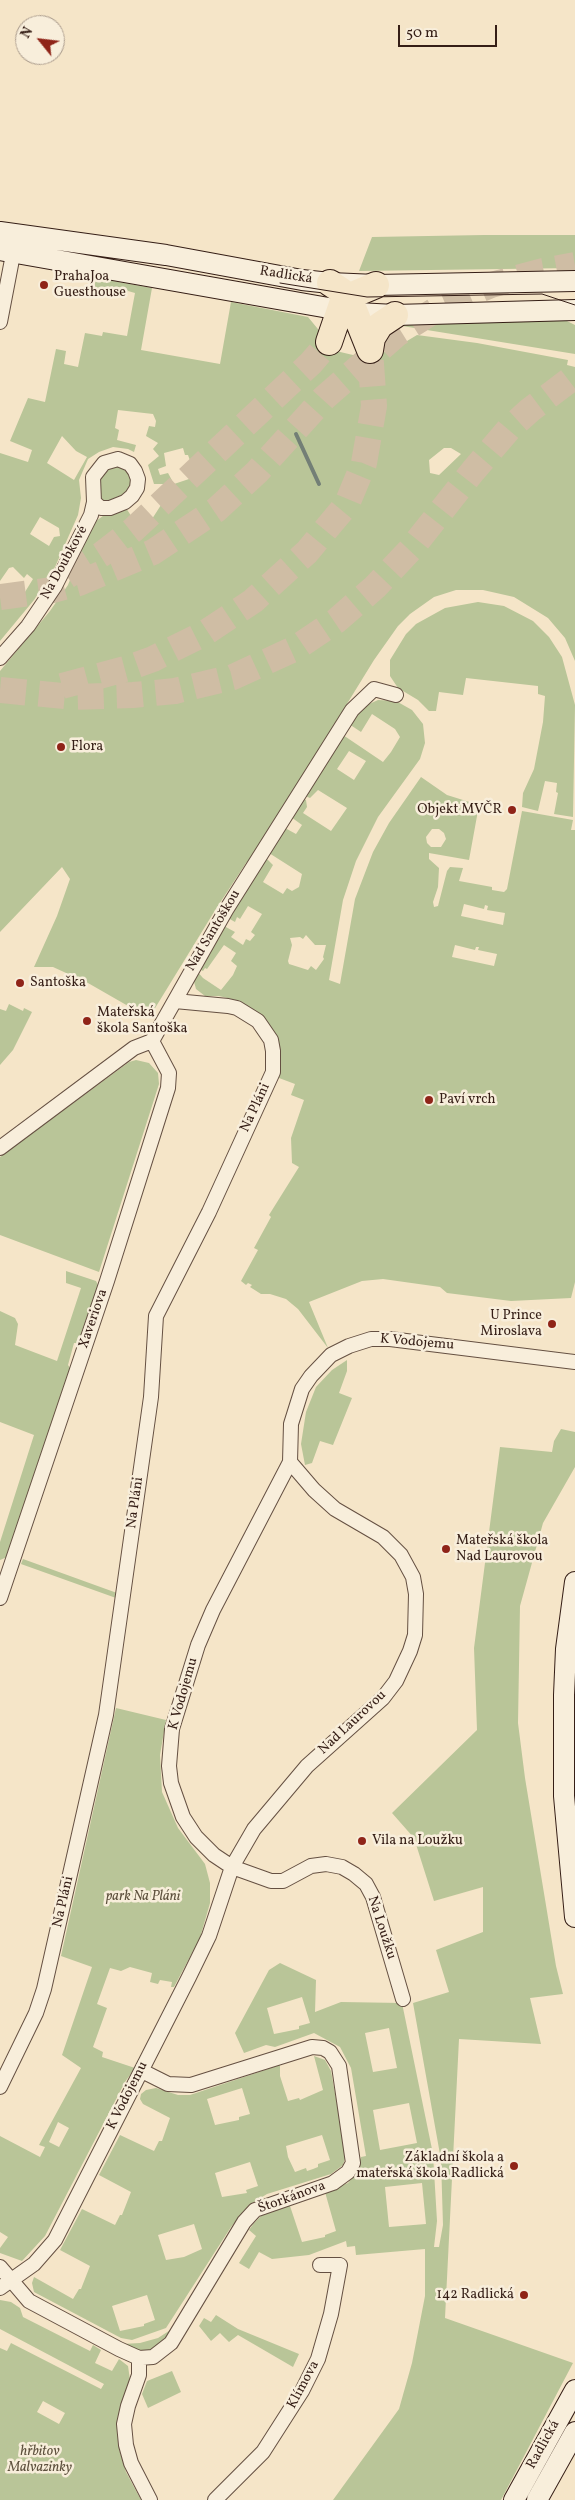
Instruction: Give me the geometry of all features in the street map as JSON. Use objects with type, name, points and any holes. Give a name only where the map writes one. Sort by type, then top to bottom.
[{"type":"highway","points":[[329,342],[344,301],[376,285]]},
{"type":"highway","points":[[344,301],[370,350],[380,325],[387,318],[396,315]]},
{"type":"main road","name":"Radlická","points":[[7,242],[344,301],[396,315],[575,310]]},
{"type":"main road","name":"Radlická","points":[[7,242],[156,253],[302,280],[344,301]]},
{"type":"main road","points":[[376,285],[575,281]]},
{"type":"main road","points":[[575,1582],[566,1649],[564,1695],[564,1796],[575,1917]]},
{"type":"main road","name":"Radlická","points":[[514,2500],[575,2390]]},
{"type":"main road","name":"Radlická","points":[[537,2500],[575,2432]]},
{"type":"street","points":[[0,322],[7,242]]},
{"type":"street","name":"Radlická","points":[[552,310],[575,320]]},
{"type":"street","name":"Na Doubkové","points":[[0,658],[28,626],[55,586],[95,508]]},
{"type":"street","name":"Nad Santoškou","points":[[152,1040],[175,1001],[187,975],[226,910],[352,710],[374,689],[396,695]]},
{"type":"street","name":"Na Pláni","points":[[0,2087],[24,2039],[44,1989],[106,1715],[151,1397],[156,1316],[209,1212],[273,1072],[273,1051],[270,1040],[258,1021],[237,1008],[175,1001]]},
{"type":"street","points":[[0,1148],[134,1048],[152,1040]]},
{"type":"street","name":"Xaveriova","points":[[0,1598],[4,1569],[106,1281],[168,1088],[169,1073],[152,1040]]},
{"type":"street","name":"K Vodojemu","points":[[6,2284],[34,2264],[54,2240],[142,2071],[209,1936],[232,1867],[206,1848],[183,1817],[171,1782],[169,1766],[172,1729],[192,1662],[213,1610],[290,1462],[291,1424],[302,1389],[311,1376],[331,1356],[349,1346],[371,1339],[390,1339],[575,1362]]},
{"type":"street","name":"Nad Laurovou","points":[[232,1867],[254,1829],[295,1780],[383,1698],[396,1681],[404,1666],[414,1635],[415,1590],[413,1578],[401,1554],[383,1537],[335,1509],[314,1490],[290,1462]]},
{"type":"street","name":"Na Loužku","points":[[232,1867],[270,1881],[283,1881],[311,1866],[326,1864],[342,1867],[354,1874],[366,1884],[373,1897],[403,1999]]},
{"type":"street","name":"Štorkánova","points":[[139,2358],[153,2357],[171,2343],[244,2222],[255,2210],[333,2183],[348,2172],[353,2163],[338,2066],[334,2057],[322,2048],[312,2047],[191,2085],[168,2084],[142,2071]]},
{"type":"street","name":"Klímova","points":[[215,2500],[263,2452],[302,2391],[318,2359],[331,2314],[340,2265],[320,2265]]},
{"type":"street","points":[[0,2267],[6,2284],[29,2302],[139,2358],[139,2375],[124,2424],[131,2462],[150,2500]]},
{"type":"green space","points":[[575,235],[575,268],[359,271],[372,237]]},
{"type":"green space","name":"Santoška","points":[[96,278],[152,288],[141,350],[220,364],[231,302],[308,317],[336,351],[353,355],[377,354],[392,350],[417,335],[477,343],[568,360],[567,365],[575,367],[575,661],[565,638],[548,618],[514,597],[483,590],[456,590],[434,597],[410,614],[398,626],[374,660],[252,858],[246,863],[214,912],[149,1018],[88,983],[53,967],[34,967],[57,916],[70,879],[62,867],[0,932],[0,671],[50,611],[68,585],[92,524],[107,513],[126,508],[139,528],[152,519],[161,505],[165,505],[169,493],[169,484],[154,484],[148,465],[159,456],[153,449],[158,443],[146,436],[149,426],[155,427],[156,421],[153,414],[118,410],[115,428],[119,430],[117,440],[136,445],[134,452],[128,449],[113,447],[99,452],[88,459],[79,480],[81,498],[78,515],[55,567],[34,600],[0,641],[0,595],[7,601],[13,597],[20,600],[33,579],[27,574],[24,578],[13,567],[9,568],[0,581],[0,453],[28,462],[32,450],[10,441],[28,398],[45,402],[56,349],[66,351],[64,364],[78,367],[85,333],[102,336],[103,332],[127,336],[135,293],[128,291],[127,294],[94,288]],"holes":[[[62,436],[76,451],[87,457],[74,480],[47,463]],[[183,448],[185,455],[188,455],[193,469],[190,470],[192,478],[174,484],[168,473],[160,475],[158,469],[166,466],[164,453]],[[444,448],[451,448],[461,454],[439,475],[430,473],[429,460]],[[40,517],[59,528],[60,536],[54,537],[49,546],[30,534]]]},
{"type":"green space","points":[[563,319],[575,325],[575,354],[390,324]]},
{"type":"green space","points":[[113,466],[125,467],[134,480],[120,501],[103,501],[100,495],[99,476]]},
{"type":"green space","points":[[478,602],[504,606],[533,621],[549,637],[562,657],[575,705],[573,817],[554,814],[558,793],[556,792],[557,783],[545,781],[538,811],[522,807],[523,793],[534,769],[543,722],[545,696],[538,694],[538,686],[466,678],[463,695],[439,692],[436,711],[429,711],[418,700],[398,688],[390,676],[390,660],[406,634],[416,624],[445,608]]},
{"type":"green space","points":[[378,700],[396,701],[412,710],[423,724],[425,743],[420,759],[378,817],[356,861],[343,900],[329,980],[340,984],[355,899],[373,852],[389,823],[421,777],[447,795],[479,805],[469,860],[429,853],[429,859],[439,868],[438,887],[433,902],[434,907],[438,906],[447,871],[450,867],[463,868],[459,881],[492,887],[492,890],[504,892],[507,889],[522,811],[573,820],[571,830],[575,830],[575,1282],[571,1298],[511,1301],[447,1293],[440,1287],[383,1279],[362,1281],[309,1302],[328,1348],[298,1309],[286,1299],[270,1294],[261,1294],[250,1287],[252,1285],[248,1283],[246,1285],[241,1281],[258,1250],[254,1248],[271,1217],[269,1215],[299,1167],[292,1163],[291,1138],[304,1100],[291,1095],[295,1084],[279,1078],[279,1049],[276,1036],[263,1017],[240,1001],[219,996],[205,996],[196,989],[193,978],[196,970],[203,978],[221,990],[233,975],[237,966],[231,961],[236,953],[224,945],[207,969],[205,968],[203,971],[197,968],[224,926],[235,932],[231,937],[243,945],[246,939],[250,941],[255,935],[251,932],[262,914],[248,906],[240,919],[237,917],[235,922],[228,918],[266,858],[273,865],[263,882],[283,894],[287,888],[292,891],[299,887],[302,874],[269,853],[285,828],[296,834],[302,825],[291,817],[303,798],[306,800],[307,807],[303,813],[331,831],[347,808],[318,790],[310,798],[305,796],[343,735],[383,762],[391,752],[400,737],[395,729],[372,714],[361,732],[349,724],[358,712]],"holes":[[[349,751],[366,761],[354,780],[337,769]],[[432,829],[439,829],[444,833],[446,839],[441,847],[431,847],[427,843],[426,837]],[[464,904],[484,909],[485,905],[488,906],[487,910],[505,913],[503,925],[461,916]],[[306,935],[315,945],[326,945],[324,959],[316,970],[311,966],[308,970],[289,964],[292,945],[290,938],[300,937],[303,939]],[[455,945],[475,950],[476,947],[479,947],[478,950],[497,954],[494,966],[452,957]]]},
{"type":"green space","name":"Santoška","points":[[9,1004],[23,1011],[24,1008],[32,1012],[13,1050],[0,1065],[0,1009],[6,1011]]},
{"type":"green space","points":[[136,1060],[149,1063],[158,1073],[159,1084],[99,1272],[0,1235],[0,1157],[129,1062]]},
{"type":"green space","points":[[66,1271],[96,1281],[98,1285],[78,1343],[74,1343],[68,1365],[70,1368],[7,1557],[0,1560],[0,1542],[34,1435],[0,1422],[0,1311],[15,1318],[18,1324],[15,1345],[57,1361],[81,1288],[66,1283]]},
{"type":"green space","points":[[347,1360],[347,1371],[339,1393],[352,1398],[333,1445],[320,1441],[312,1463],[305,1465],[301,1444],[306,1412],[316,1387],[332,1370]]},
{"type":"green space","points":[[561,1429],[575,1432],[575,1467],[543,1523],[520,1606],[518,1723],[525,1778],[556,1966],[563,1994],[530,1998],[541,2044],[459,2039],[445,2318],[573,2363],[501,2500],[333,2500],[399,2409],[412,2363],[425,2296],[425,2249],[356,2255],[355,2246],[347,2247],[346,2241],[309,2255],[272,2259],[259,2252],[249,2269],[239,2263],[256,2236],[249,2230],[254,2223],[264,2213],[289,2203],[302,2242],[325,2237],[325,2235],[336,2231],[325,2192],[348,2183],[356,2173],[361,2157],[366,2156],[351,2068],[340,2047],[314,2033],[275,2047],[266,2045],[244,2053],[235,2033],[269,1970],[280,1963],[316,1980],[315,2012],[341,2002],[402,2003],[433,2154],[437,2221],[434,2247],[439,2247],[443,2225],[441,2160],[413,2003],[449,1992],[436,1950],[483,1932],[483,1887],[434,1901],[414,1838],[392,1813],[477,1730],[474,1648],[500,1447],[552,1452],[554,1441]],"holes":[[[302,1997],[310,2023],[299,2026],[299,2029],[274,2034],[267,2008]],[[389,2028],[397,2068],[373,2072],[365,2033]],[[409,2103],[417,2143],[380,2150],[373,2110]],[[422,2183],[426,2224],[389,2227],[385,2187]]]},
{"type":"green space","points":[[23,1559],[117,1593],[116,1598],[21,1564]]},
{"type":"green space","name":"park Na Pláni","points":[[116,1708],[166,1720],[160,1755],[162,1792],[178,1828],[205,1864],[210,1883],[210,1903],[200,1938],[174,1987],[171,1987],[172,1982],[160,1980],[158,1984],[150,1982],[152,1973],[130,1967],[121,1971],[110,1968],[97,2004],[107,2008],[93,2047],[103,2052],[102,2057],[135,2068],[125,2082],[45,2236],[22,2261],[0,2253],[0,2248],[8,2237],[0,2232],[0,2136],[40,2157],[45,2147],[39,2145],[81,2068],[62,2055],[92,1967],[61,1956]],"holes":[[[58,2122],[69,2128],[59,2147],[49,2142]]]},
{"type":"green space","points":[[314,2056],[325,2060],[331,2071],[346,2155],[343,2165],[331,2174],[267,2194],[249,2205],[231,2227],[166,2328],[132,2340],[121,2338],[34,2292],[32,2283],[34,2277],[73,2299],[79,2289],[81,2289],[90,2266],[60,2250],[82,2209],[115,2225],[120,2215],[122,2215],[131,2192],[99,2175],[120,2135],[154,2151],[159,2141],[162,2141],[170,2118],[143,2104],[140,2099],[141,2094],[146,2090],[156,2088],[178,2095],[190,2095],[280,2065],[280,2076],[288,2101],[299,2098],[300,2100],[323,2090]],"holes":[[[242,2088],[250,2114],[239,2117],[239,2120],[215,2125],[207,2099]],[[322,2135],[330,2160],[318,2164],[318,2167],[313,2169],[307,2171],[306,2168],[295,2172],[288,2157],[286,2146]],[[250,2162],[258,2186],[246,2190],[247,2193],[222,2197],[215,2173]],[[194,2224],[202,2249],[184,2257],[166,2260],[158,2235]],[[147,2295],[155,2320],[144,2324],[144,2326],[120,2331],[112,2306]]]},
{"type":"green space","name":"hřbitov Malvazinky","points":[[0,2300],[11,2302],[20,2308],[23,2317],[90,2351],[93,2345],[101,2350],[95,2363],[112,2371],[119,2359],[128,2366],[130,2380],[118,2423],[119,2449],[126,2472],[141,2500],[0,2500],[0,2348],[7,2351],[11,2343],[101,2389],[104,2384],[0,2329]],"holes":[[[43,2401],[65,2413],[59,2424],[37,2412]]]},
{"type":"green space","points":[[216,2315],[238,2329],[299,2354],[293,2367],[238,2335],[229,2342],[220,2333],[211,2341],[199,2326],[204,2318],[211,2322]]},
{"type":"green space","points":[[172,2329],[160,2344],[150,2350],[135,2350],[122,2344],[140,2343],[158,2338]]},
{"type":"green space","points":[[172,2371],[181,2392],[148,2408],[142,2394],[147,2381]]},
{"type":"waterway","points":[[296,434],[319,484]]},
{"type":"tunnel","points":[[0,597],[53,590],[79,583],[153,552],[216,510],[257,472],[324,398],[397,334],[442,306],[491,285],[543,271],[575,265]]},
{"type":"tunnel","points":[[67,576],[102,554],[133,530],[311,363],[329,342]]},
{"type":"tunnel","points":[[62,686],[125,669],[153,659],[205,633],[253,601],[307,552],[347,504],[364,463],[374,406],[370,350]]},
{"type":"tunnel","points":[[0,690],[74,697],[133,695],[175,691],[233,677],[296,648],[336,621],[375,587],[411,549],[509,429],[530,410],[575,376]]},
{"type":"tram line","points":[[280,283],[367,297],[542,294],[575,305]]},
{"type":"place","name":"PrahaJoa Guesthouse","points":[[44,285]]},
{"type":"place","name":"Flora","points":[[61,747]]},
{"type":"place","name":"Objekt MVČR","points":[[512,810]]},
{"type":"place","name":"Santoška","points":[[20,983]]},
{"type":"place","name":"Mateřská škola Santoška","points":[[87,1021]]},
{"type":"place","name":"Paví vrch","points":[[429,1100]]},
{"type":"place","name":"U Prince Miroslava","points":[[552,1324]]},
{"type":"place","name":"Mateřská škola Nad Laurovou","points":[[446,1549]]},
{"type":"place","name":"Vila na Loužku","points":[[362,1841]]},
{"type":"place","name":"Základní škola a mateřská škola Radlická","points":[[514,2166]]},
{"type":"place","name":"142 Radlická","points":[[524,2295]]}]
